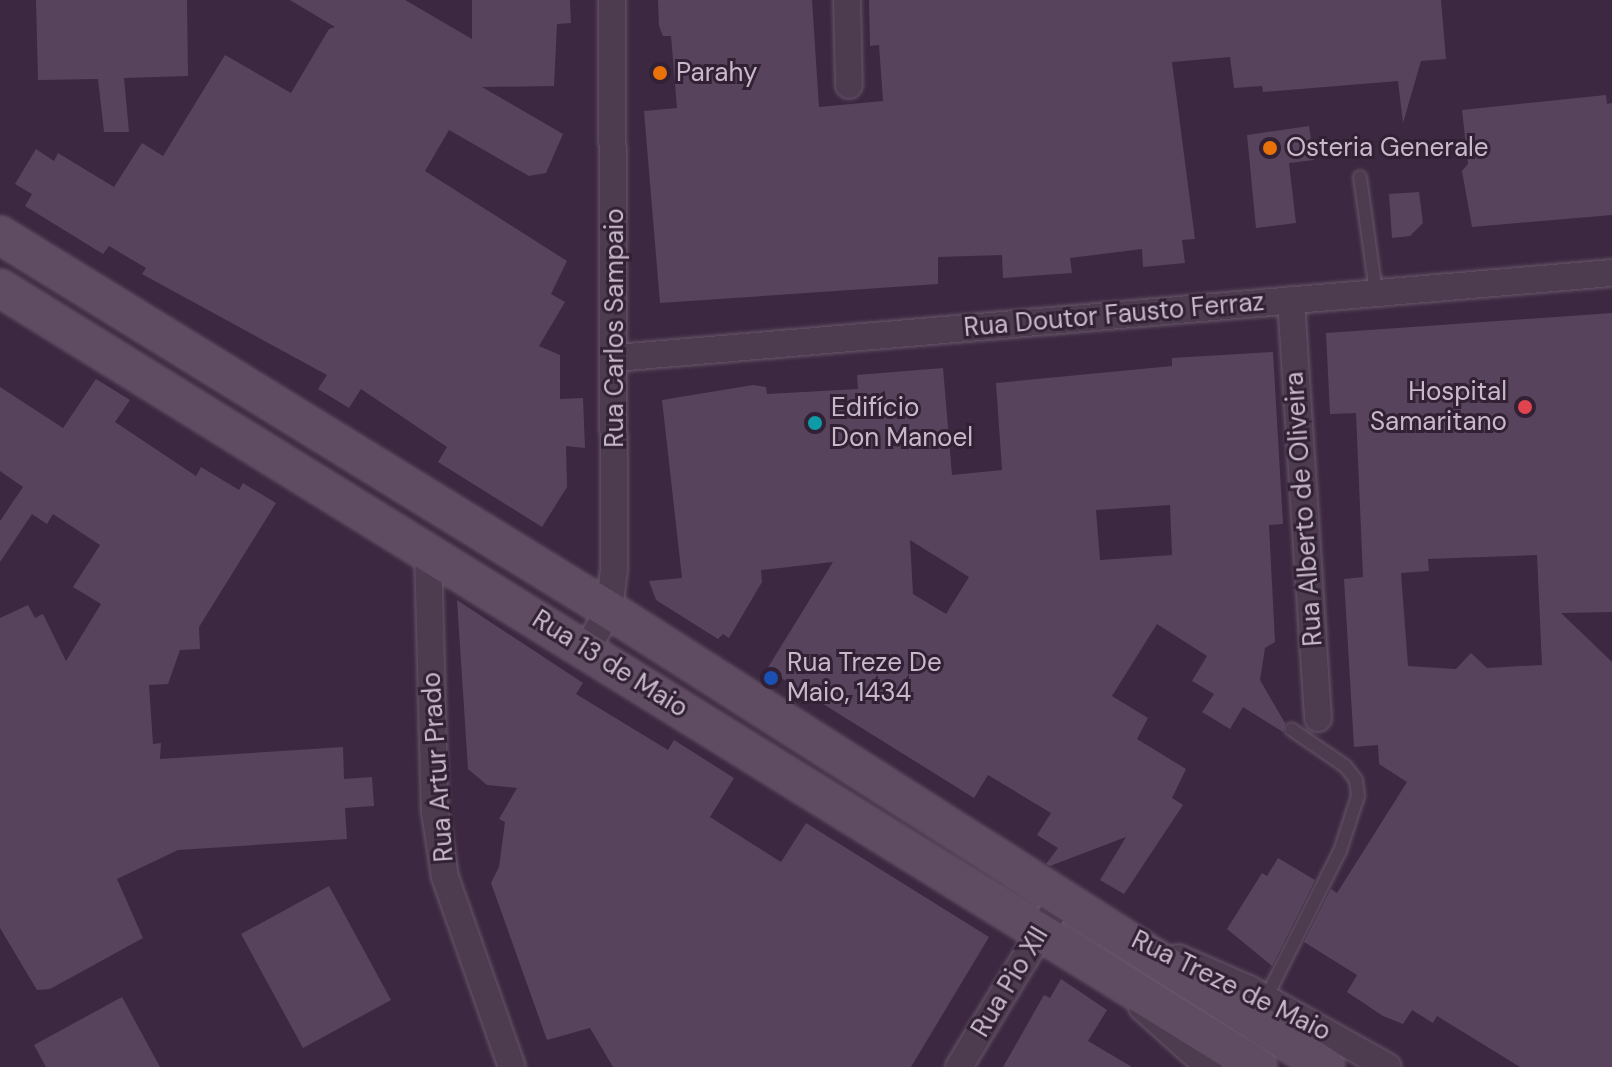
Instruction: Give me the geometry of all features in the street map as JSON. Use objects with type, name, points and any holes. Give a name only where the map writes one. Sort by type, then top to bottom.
[{"type":"main road","name":"Rua 13 de Maio","points":[[0,235],[609,610],[1326,1067]]},
{"type":"main road","name":"Rua 13 de Maio","points":[[0,288],[1115,978],[1214,1055],[1258,1067]]},
{"type":"street","name":"Rua Carlos Sampaio","points":[[586,650],[609,610],[616,358],[612,0]]},
{"type":"street","points":[[847,0],[849,85]]},
{"type":"street","name":"Rua Doutor Fausto Ferraz","points":[[616,358],[1612,273]]},
{"type":"street","name":"Rua Alberto de Oliveira","points":[[1291,300],[1318,718]]},
{"type":"street","name":"Rua Artur Prado","points":[[428,552],[435,812],[445,877],[512,1067]]},
{"type":"street","name":"Rua Pio XII","points":[[959,1067],[1062,897]]},
{"type":"street","name":"Rua Treze de Maio","points":[[1115,931],[1249,989],[1388,1067]]},
{"type":"lane","points":[[1360,177],[1376,293]]},
{"type":"lane","points":[[1272,986],[1340,851],[1358,796],[1356,780],[1345,766],[1291,729]]},
{"type":"building","points":[[36,0],[187,0],[188,76],[124,78],[129,132],[104,132],[98,79],[38,80]]},
{"type":"building","points":[[290,0],[405,0],[472,39],[472,0],[570,0],[571,23],[557,24],[554,86],[482,87],[563,134],[546,173],[529,176],[449,130],[425,171],[567,261],[551,294],[565,302],[539,346],[560,355],[560,399],[583,398],[585,448],[566,446],[567,487],[542,527],[438,462],[447,447],[361,389],[349,408],[318,389],[327,375],[142,274],[146,268],[109,246],[103,254],[25,206],[32,194],[15,184],[36,149],[54,161],[58,153],[114,187],[142,143],[163,156],[225,55],[291,93],[329,29],[335,27]]},
{"type":"building","points":[[658,0],[812,0],[819,107],[883,101],[879,45],[870,46],[869,0],[1441,0],[1446,59],[1421,61],[1403,123],[1398,81],[1263,92],[1262,86],[1234,88],[1230,57],[1172,62],[1195,239],[1182,240],[1185,263],[1143,267],[1142,249],[1070,258],[1072,273],[1003,278],[1002,255],[938,257],[938,284],[660,303],[644,111],[677,108],[671,36],[663,36],[659,26]]},
{"type":"building","points":[[1606,95],[1607,104],[1612,103],[1612,215],[1472,227],[1462,171],[1468,164],[1462,110]]},
{"type":"building","points":[[1309,126],[1314,160],[1289,163],[1296,223],[1256,228],[1247,135]]},
{"type":"building","points":[[1419,192],[1423,223],[1410,236],[1392,238],[1389,194]]},
{"type":"building","points":[[1612,313],[1612,612],[1561,613],[1612,662],[1612,1067],[1520,1067],[1437,1016],[1433,1023],[1412,1010],[1403,1024],[1383,1016],[1347,992],[1357,975],[1304,942],[1331,889],[1337,893],[1407,782],[1379,764],[1378,745],[1354,747],[1344,579],[1363,577],[1356,413],[1330,414],[1326,333]],"holes":[[[1537,555],[1542,665],[1487,668],[1471,653],[1456,669],[1408,666],[1401,573],[1429,571],[1428,559]]]},
{"type":"building","points":[[1273,352],[1283,524],[1269,525],[1275,642],[1265,648],[1260,680],[1285,723],[1283,732],[1243,707],[1230,729],[1202,712],[1214,694],[1192,681],[1207,656],[1157,624],[1112,696],[1148,718],[1137,739],[1186,769],[1172,798],[1183,805],[1124,894],[1100,880],[1126,837],[1050,866],[1046,864],[1058,848],[1037,835],[1051,813],[988,775],[974,798],[767,669],[833,562],[761,570],[762,582],[729,638],[723,634],[718,639],[656,600],[649,581],[682,578],[662,400],[753,385],[766,387],[767,394],[858,389],[857,375],[943,368],[952,475],[1002,470],[996,383],[1172,366],[1172,358]],"holes":[[[1170,505],[1172,555],[1100,560],[1096,510]],[[910,540],[969,577],[946,614],[913,594]]]},
{"type":"building","points":[[96,379],[130,400],[115,422],[196,476],[201,467],[239,490],[243,483],[276,503],[199,627],[200,649],[180,650],[168,684],[149,685],[153,744],[161,743],[160,759],[343,747],[344,779],[372,777],[374,806],[345,808],[347,839],[178,850],[117,879],[143,938],[50,989],[37,990],[0,928],[0,618],[28,605],[35,618],[43,614],[66,661],[101,604],[73,587],[100,545],[53,514],[47,524],[32,514],[0,562],[0,521],[23,487],[0,471],[0,387],[63,428]]},
{"type":"building","points":[[457,600],[583,683],[576,694],[668,750],[674,740],[734,778],[710,817],[781,862],[806,823],[989,937],[911,1067],[613,1067],[590,1028],[547,1040],[491,883],[499,867],[505,822],[499,819],[517,788],[487,785],[468,769]]},
{"type":"building","points":[[1278,858],[1315,880],[1272,966],[1227,929],[1262,873],[1267,876]]},
{"type":"building","points":[[329,886],[391,1000],[303,1048],[241,934]]},
{"type":"building","points":[[1061,979],[1107,1010],[1088,1041],[1132,1067],[1003,1067],[1044,995],[1050,998]]},
{"type":"building","points":[[122,997],[160,1067],[46,1067],[34,1045]]},
{"type":"place","name":"Parahy","points":[[660,73]]},
{"type":"place","name":"Osteria Generale","points":[[1270,148]]},
{"type":"place","name":"Hospital Samaritano","points":[[1525,407]]},
{"type":"place","name":"Edifício Don Manoel","points":[[815,423]]},
{"type":"place","name":"Rua Treze De Maio, 1434","points":[[771,678]]}]
